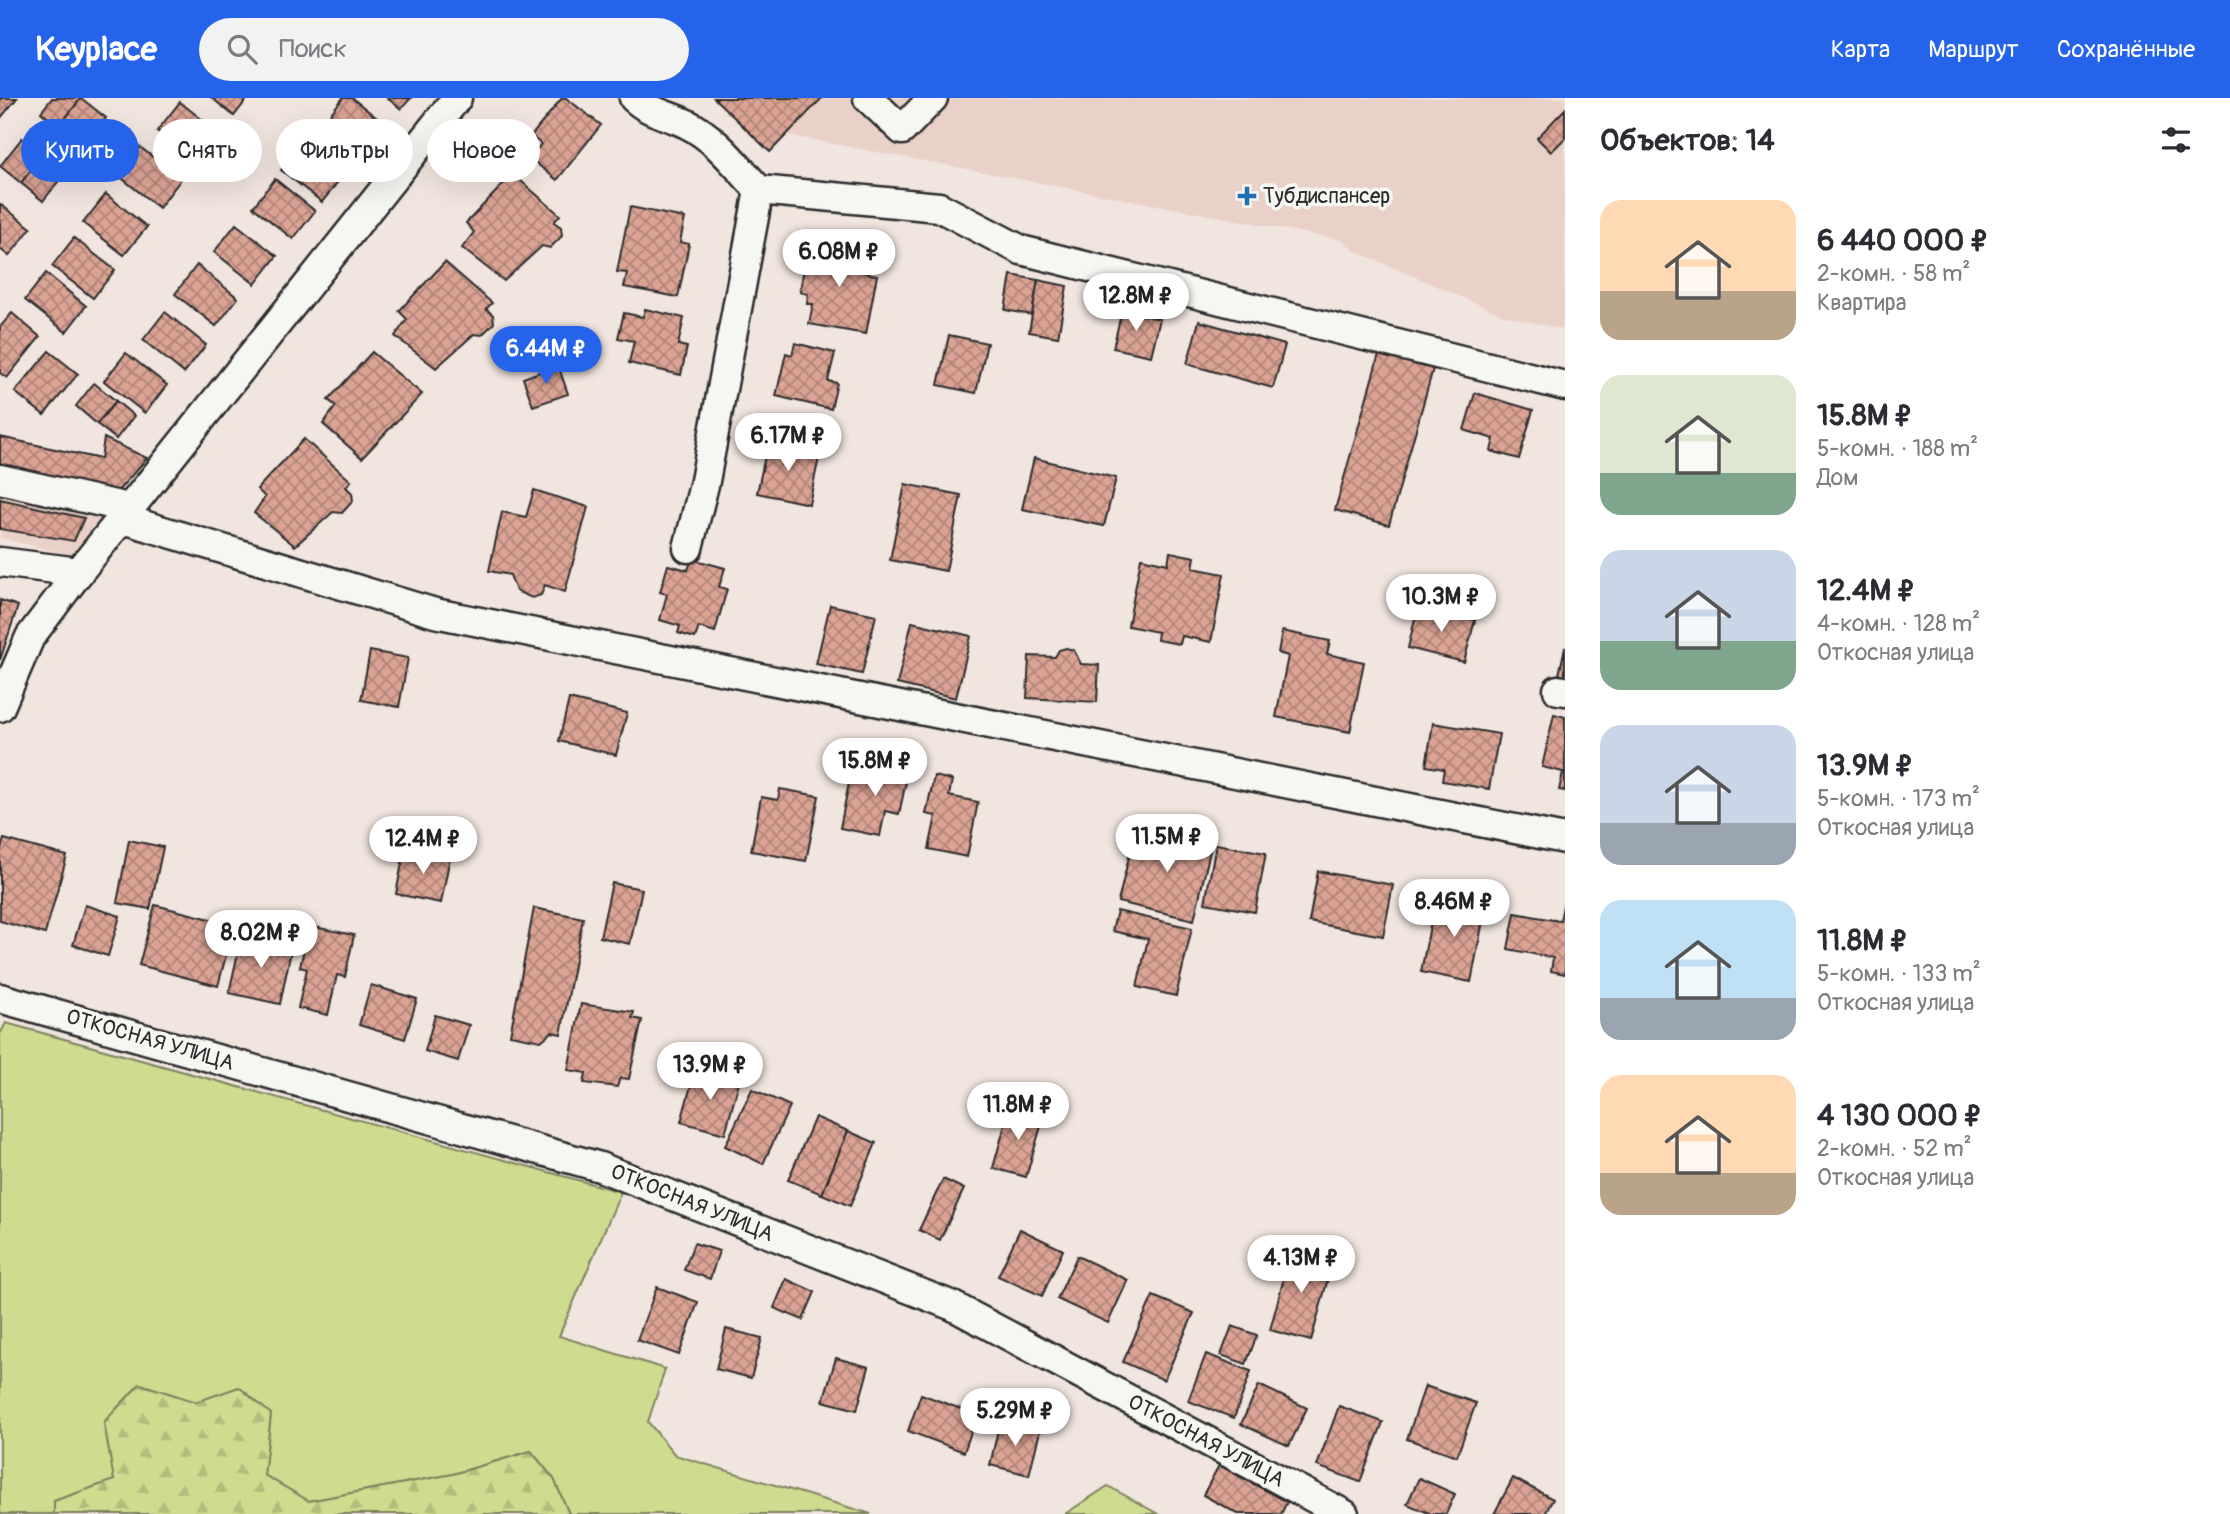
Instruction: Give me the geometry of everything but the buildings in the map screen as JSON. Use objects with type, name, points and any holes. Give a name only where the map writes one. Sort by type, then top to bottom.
[{"type":"street","points":[[0,707],[30,637],[124,513],[457,98]]},
{"type":"street","points":[[635,98],[645,108],[689,125],[720,149],[759,190],[939,207],[1021,250],[1565,386]]},
{"type":"street","points":[[868,98],[902,130],[933,98]]},
{"type":"street","points":[[688,548],[705,481],[759,190]]},
{"type":"street","points":[[0,479],[124,513],[435,612],[1565,839]]},
{"type":"street","points":[[0,562],[79,572]]},
{"type":"street","name":"ОТКОСНАЯ УЛИЦА","points":[[0,998],[600,1167],[953,1306],[1344,1514]]},
{"type":"shaded area","name":"Тубдиспансер","points":[[714,98],[1565,98],[1565,330],[1503,315],[1355,251],[1342,240],[786,135]]},
{"type":"shaded area","points":[[0,437],[100,459],[104,438],[147,458],[155,457],[75,556],[0,538]]},
{"type":"green space","points":[[6,1023],[621,1192],[559,1336],[665,1369],[648,1422],[675,1455],[871,1514],[569,1514],[554,1479],[531,1451],[453,1474],[309,1501],[264,1475],[271,1414],[196,1402],[140,1384],[104,1422],[115,1480],[54,1501],[54,1514],[0,1514],[0,1034]]},
{"type":"green space","points":[[140,1384],[196,1402],[239,1387],[271,1414],[264,1475],[309,1501],[453,1474],[531,1451],[554,1479],[569,1514],[54,1514],[54,1501],[114,1480],[104,1422]]},
{"type":"green space","points":[[1108,1486],[1158,1514],[1065,1514]]},
{"type":"place","name":"Тубдиспансер","points":[[1247,196]]}]
